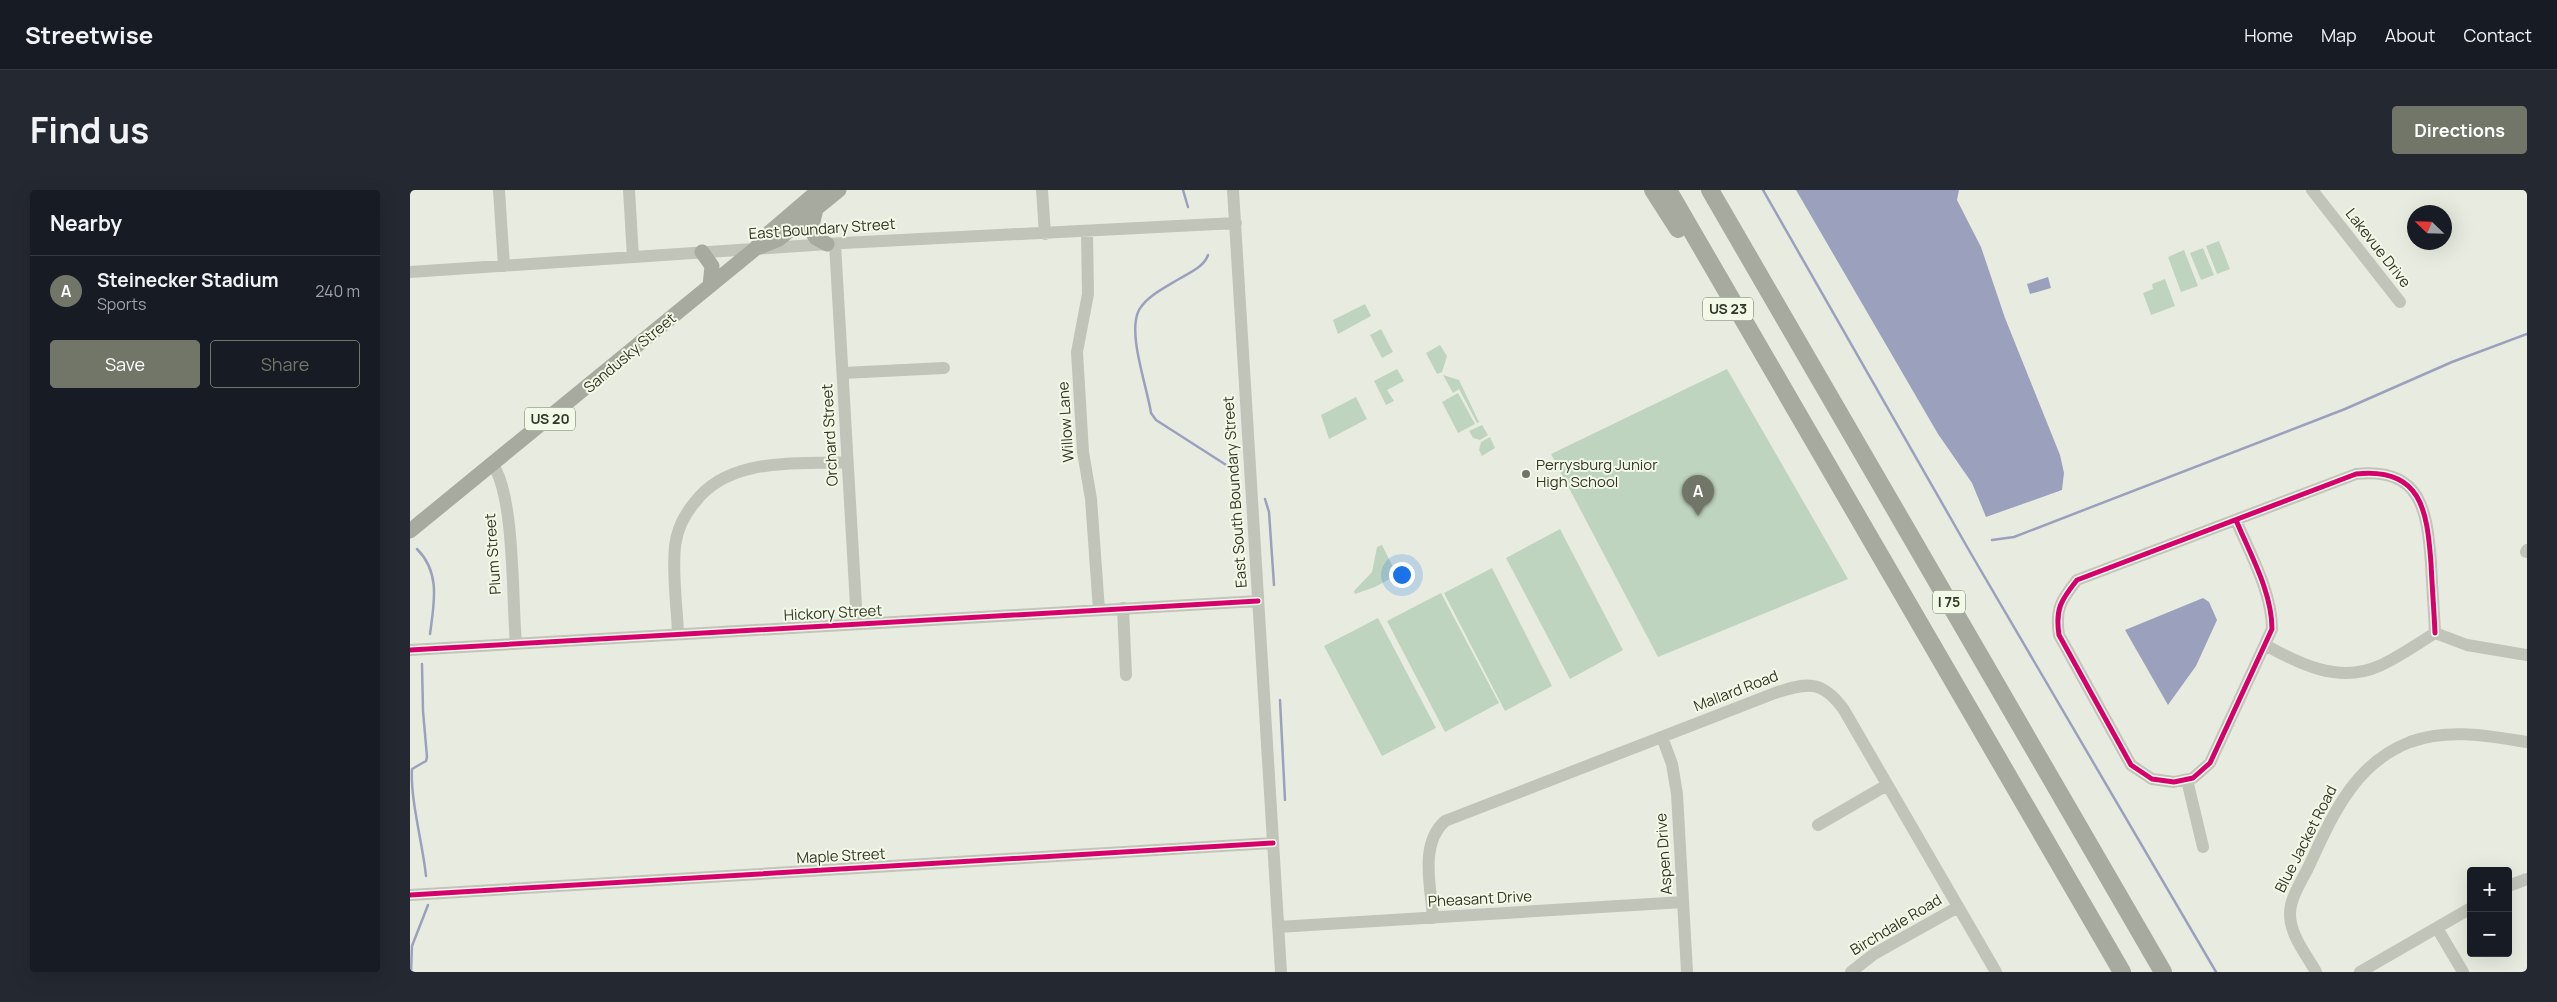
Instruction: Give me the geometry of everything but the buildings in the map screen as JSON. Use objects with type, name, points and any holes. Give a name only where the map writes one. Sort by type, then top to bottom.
[{"type":"highway","name":"US 23","points":[[1653,190],[1805,427]]},
{"type":"highway","name":"I 75","points":[[1668,190],[2122,972]]},
{"type":"highway","name":"I 75","points":[[1710,190],[2163,972]]},
{"type":"highway","points":[[1720,190],[1735,232]]},
{"type":"main road","name":"Sandusky Street","points":[[410,531],[755,249],[770,232],[818,190]]},
{"type":"main road","name":"Sandusky Street","points":[[755,249],[779,239],[839,190]]},
{"type":"main road","points":[[816,209],[811,230],[816,238],[831,244]]},
{"type":"main road","points":[[702,252],[712,266],[710,286]]},
{"type":"street","points":[[499,190],[504,266]]},
{"type":"street","points":[[629,190],[633,257]]},
{"type":"street","points":[[1042,190],[1044,234]]},
{"type":"street","name":"East South Boundary Street","points":[[1233,190],[1272,843],[1282,972]]},
{"type":"street","name":"Lakevue Drive","points":[[2312,190],[2400,302]]},
{"type":"street","name":"East Boundary Street","points":[[410,272],[831,244],[1236,223]]},
{"type":"street","name":"Willow Lane","points":[[1087,232],[1088,294],[1077,352],[1083,452],[1092,499],[1099,610]]},
{"type":"street","name":"Orchard Street","points":[[831,244],[843,373],[857,624]]},
{"type":"street","points":[[843,373],[944,368]]},
{"type":"street","points":[[678,634],[675,545],[684,517],[699,497],[716,481],[746,469],[847,462]]},
{"type":"street","name":"Plum Street","points":[[493,465],[502,478],[507,507],[516,644]]},
{"type":"street","points":[[2236,520],[2272,612],[2272,629],[2210,763],[2194,778],[2174,782],[2152,778],[2131,764],[2060,635],[2057,619],[2062,598],[2077,580],[2356,474],[2375,472],[2392,477],[2410,487],[2426,515],[2435,632]]},
{"type":"street","name":"Hickory Street","points":[[410,650],[1258,601]]},
{"type":"street","points":[[1123,608],[1126,675]]},
{"type":"street","points":[[2266,645],[2300,664],[2316,670],[2356,672],[2378,667],[2435,632]]},
{"type":"street","points":[[2435,632],[2467,645],[2527,655]]},
{"type":"street","name":"Mallard Road","points":[[1433,918],[1430,845],[1436,831],[1446,822],[1792,687],[1816,686],[1828,692],[1837,700],[1996,972]]},
{"type":"street","name":"Blue Jacket Road","points":[[2316,972],[2292,930],[2291,903],[2336,808],[2353,782],[2390,752],[2410,742],[2430,737],[2473,734],[2527,742]]},
{"type":"street","name":"Aspen Drive","points":[[1662,737],[1674,776],[1687,972]]},
{"type":"street","points":[[2186,780],[2203,847]]},
{"type":"street","points":[[1818,826],[1887,785]]},
{"type":"street","name":"Maple Street","points":[[410,894],[1272,843]]},
{"type":"street","points":[[2512,884],[2527,878]]},
{"type":"street","name":"Pheasant Drive","points":[[1278,927],[1683,902]]},
{"type":"street","name":"Birchdale Road","points":[[1851,972],[1874,954],[1958,907]]},
{"type":"street","points":[[2360,972],[2467,910]]},
{"type":"street","points":[[2437,928],[2463,972]]},
{"type":"green space","points":[[2219,241],[2230,269],[2217,274],[2206,246]]},
{"type":"green space","points":[[2203,248],[2214,275],[2201,280],[2190,253]]},
{"type":"green space","points":[[2184,250],[2198,286],[2181,292],[2168,257]]},
{"type":"green space","points":[[2165,279],[2175,306],[2151,315],[2143,293],[2153,289],[2152,284]]},
{"type":"green space","points":[[1365,304],[1371,316],[1338,334],[1333,320]]},
{"type":"green space","points":[[1381,329],[1393,352],[1382,358],[1370,335]]},
{"type":"green space","points":[[1440,345],[1447,356],[1442,372],[1437,374],[1426,353]]},
{"type":"green space","points":[[1397,369],[1404,381],[1387,390],[1394,401],[1386,405],[1374,381]]},
{"type":"green space","points":[[1727,369],[1848,579],[1658,657],[1551,454]]},
{"type":"green space","points":[[1443,375],[1459,380],[1479,422],[1477,423],[1459,389],[1453,393]]},
{"type":"green space","points":[[1458,393],[1475,424],[1458,433],[1442,402]]},
{"type":"green space","points":[[1356,397],[1367,419],[1329,439],[1321,415]]},
{"type":"green space","points":[[1482,425],[1488,435],[1480,440],[1473,438],[1469,431]]},
{"type":"green space","points":[[1490,437],[1495,448],[1482,456],[1479,450],[1481,442]]},
{"type":"green space","points":[[1560,529],[1623,650],[1570,679],[1506,558]]},
{"type":"green space","points":[[1382,545],[1397,575],[1375,587],[1355,594],[1354,591],[1372,572],[1377,547]]},
{"type":"green space","points":[[1492,568],[1552,686],[1505,711],[1444,593]]},
{"type":"green space","points":[[1441,593],[1499,703],[1445,732],[1387,621]]},
{"type":"green space","points":[[1378,618],[1436,728],[1382,756],[1324,646]]},
{"type":"water","points":[[1796,190],[1959,190],[1957,200],[1981,247],[2005,318],[2060,455],[2064,473],[2062,490],[1986,517],[1972,483],[1938,434]]},
{"type":"water","points":[[2048,277],[2051,288],[2030,294],[2027,284]]},
{"type":"water","points":[[2203,598],[2209,602],[2217,620],[2196,666],[2168,705],[2125,630]]},
{"type":"waterway","points":[[1183,190],[1188,207]]},
{"type":"waterway","points":[[1763,190],[1970,552],[2216,972]]},
{"type":"waterway","points":[[1208,255],[1200,266],[1157,292],[1142,305],[1136,320],[1136,346],[1151,413],[1156,420],[1234,470]]},
{"type":"waterway","points":[[1992,540],[2014,537],[2345,409],[2452,362],[2527,334]]},
{"type":"waterway","points":[[1265,499],[1269,512],[1274,585]]},
{"type":"waterway","points":[[417,549],[425,558],[433,578],[434,600],[430,634]]},
{"type":"waterway","points":[[422,664],[423,711],[427,757],[426,761],[412,769],[412,781],[426,876]]},
{"type":"waterway","points":[[1280,700],[1285,800]]},
{"type":"waterway","points":[[411,972],[412,946],[428,905]]},
{"type":"cycle path","points":[[2236,520],[2264,587],[2271,615],[2272,629],[2210,763],[2193,778],[2174,782],[2152,779],[2131,765],[2059,635],[2058,618],[2060,605],[2077,580],[2356,474],[2378,474],[2395,478],[2408,485],[2417,496],[2423,510],[2427,526],[2431,563],[2435,633]]},
{"type":"cycle path","points":[[410,650],[1258,601]]},
{"type":"cycle path","points":[[410,895],[1273,843]]},
{"type":"place","name":"Perrysburg Junior High School","points":[[1526,474]]},
{"type":"place","name":"Steinecker Stadium","points":[[1698,516]]}]
